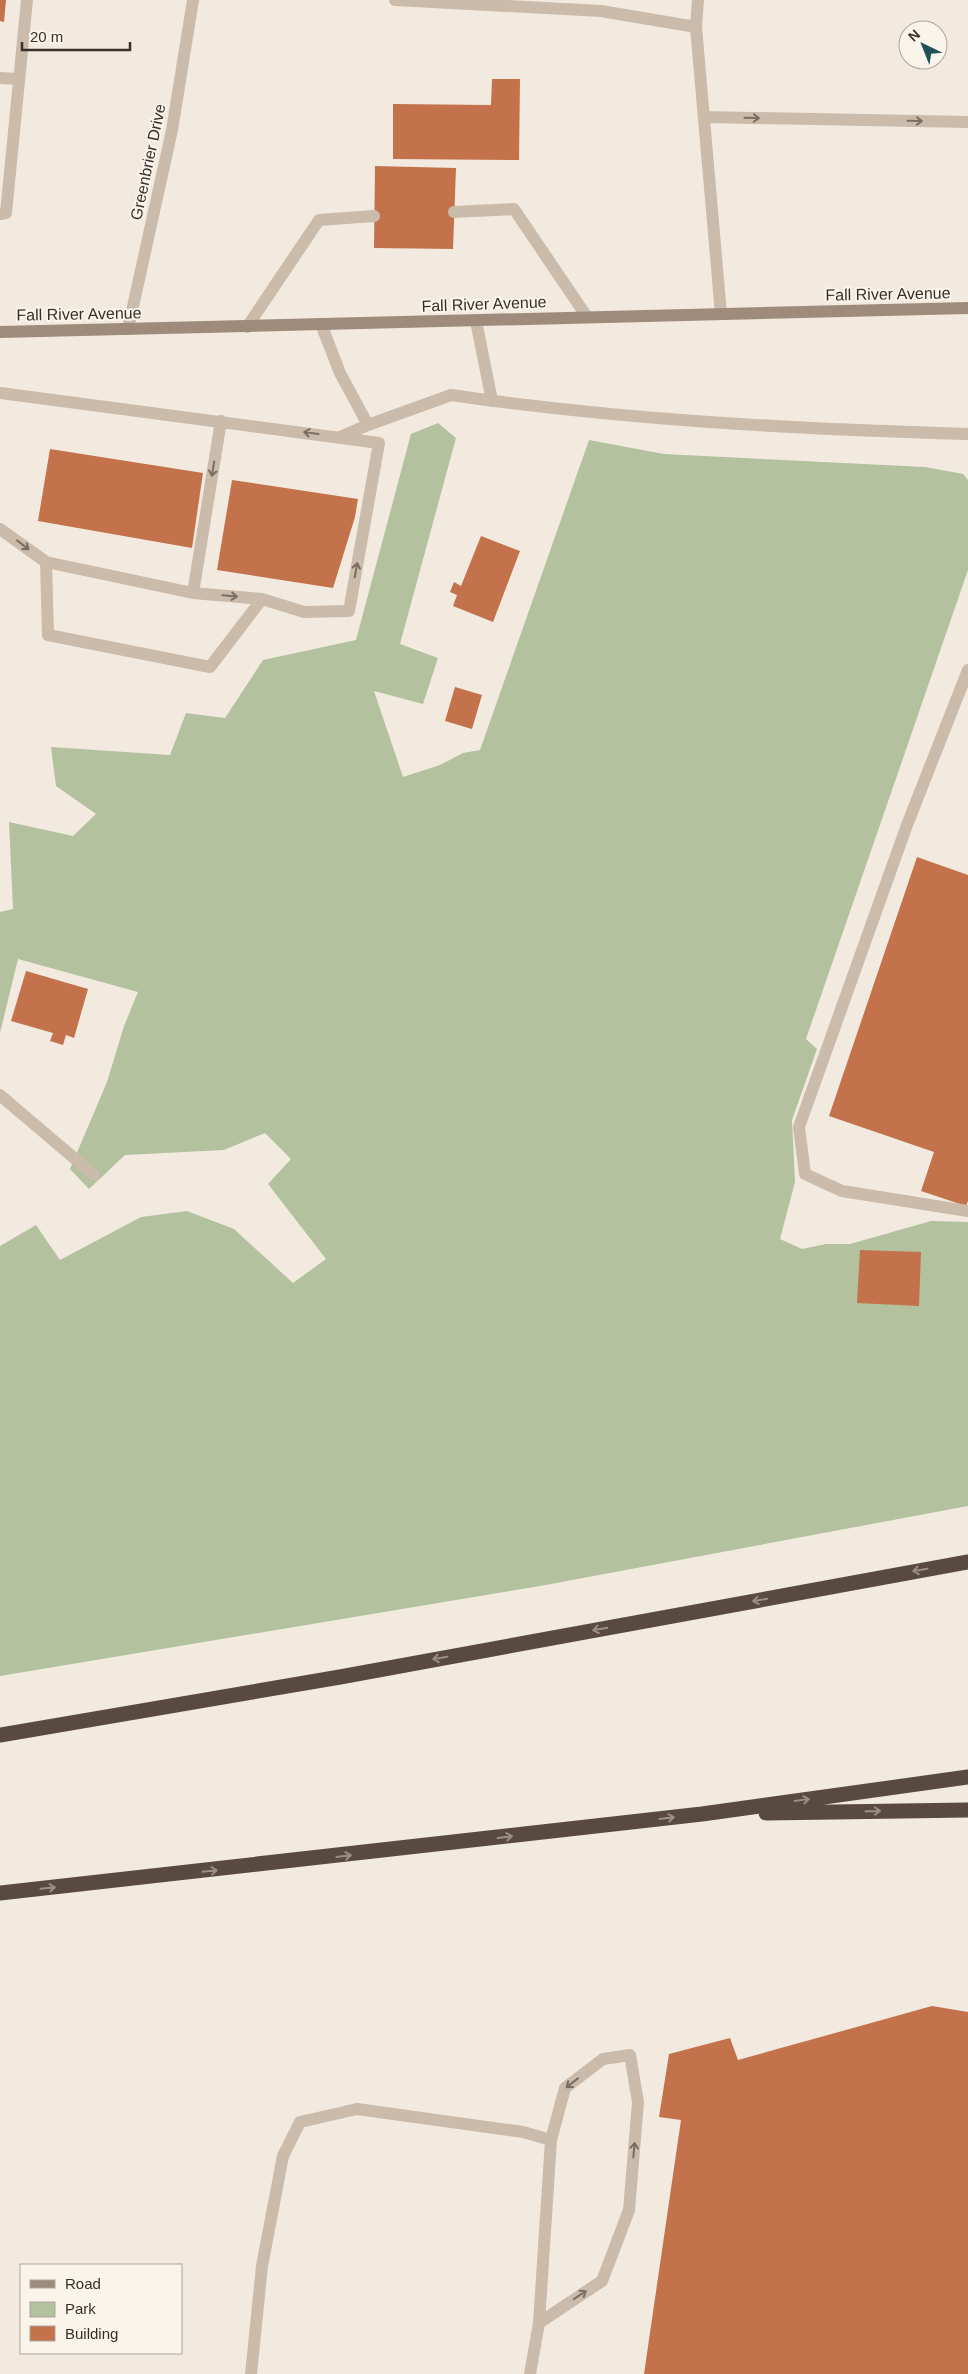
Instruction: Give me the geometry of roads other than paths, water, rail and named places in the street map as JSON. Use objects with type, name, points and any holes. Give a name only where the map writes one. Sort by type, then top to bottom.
[{"type":"highway","points":[[0,1735],[340,1677],[968,1562]]},
{"type":"highway","points":[[0,1893],[702,1814],[968,1777]]},
{"type":"highway","points":[[702,1814],[968,1810]]},
{"type":"main road","name":"Fall River Avenue","points":[[0,332],[968,308]]},
{"type":"street","points":[[0,214],[6,213],[27,0]]},
{"type":"street","name":"Greenbrier Drive","points":[[128,329],[172,130],[193,0]]},
{"type":"street","points":[[395,0],[601,11],[696,27]]},
{"type":"street","points":[[698,0],[696,27],[721,314]]},
{"type":"street","points":[[0,78],[19,79]]},
{"type":"street","points":[[704,117],[968,122]]},
{"type":"street","points":[[454,212],[514,209],[587,317]]},
{"type":"street","points":[[247,326],[319,220],[374,216]]},
{"type":"street","points":[[476,321],[492,401]]},
{"type":"street","points":[[320,324],[340,374],[368,424]]},
{"type":"street","points":[[0,393],[378,443],[350,611],[304,612],[262,599],[193,593],[46,562],[0,529]]},
{"type":"street","points":[[340,437],[368,424],[450,395],[660,419],[968,434]]},
{"type":"street","points":[[193,593],[221,421]]},
{"type":"street","points":[[46,562],[48,635],[210,667],[262,599]]},
{"type":"street","points":[[968,670],[907,825],[799,1127],[805,1174],[842,1191],[968,1211]]},
{"type":"street","points":[[0,1095],[94,1175]]},
{"type":"street","points":[[530,2374],[539,2322],[551,2140],[565,2088],[603,2059],[630,2055],[638,2102],[629,2210],[602,2281],[539,2322]]},
{"type":"street","points":[[251,2374],[262,2266],[283,2156],[300,2122],[357,2109],[523,2132],[551,2140]]}]
